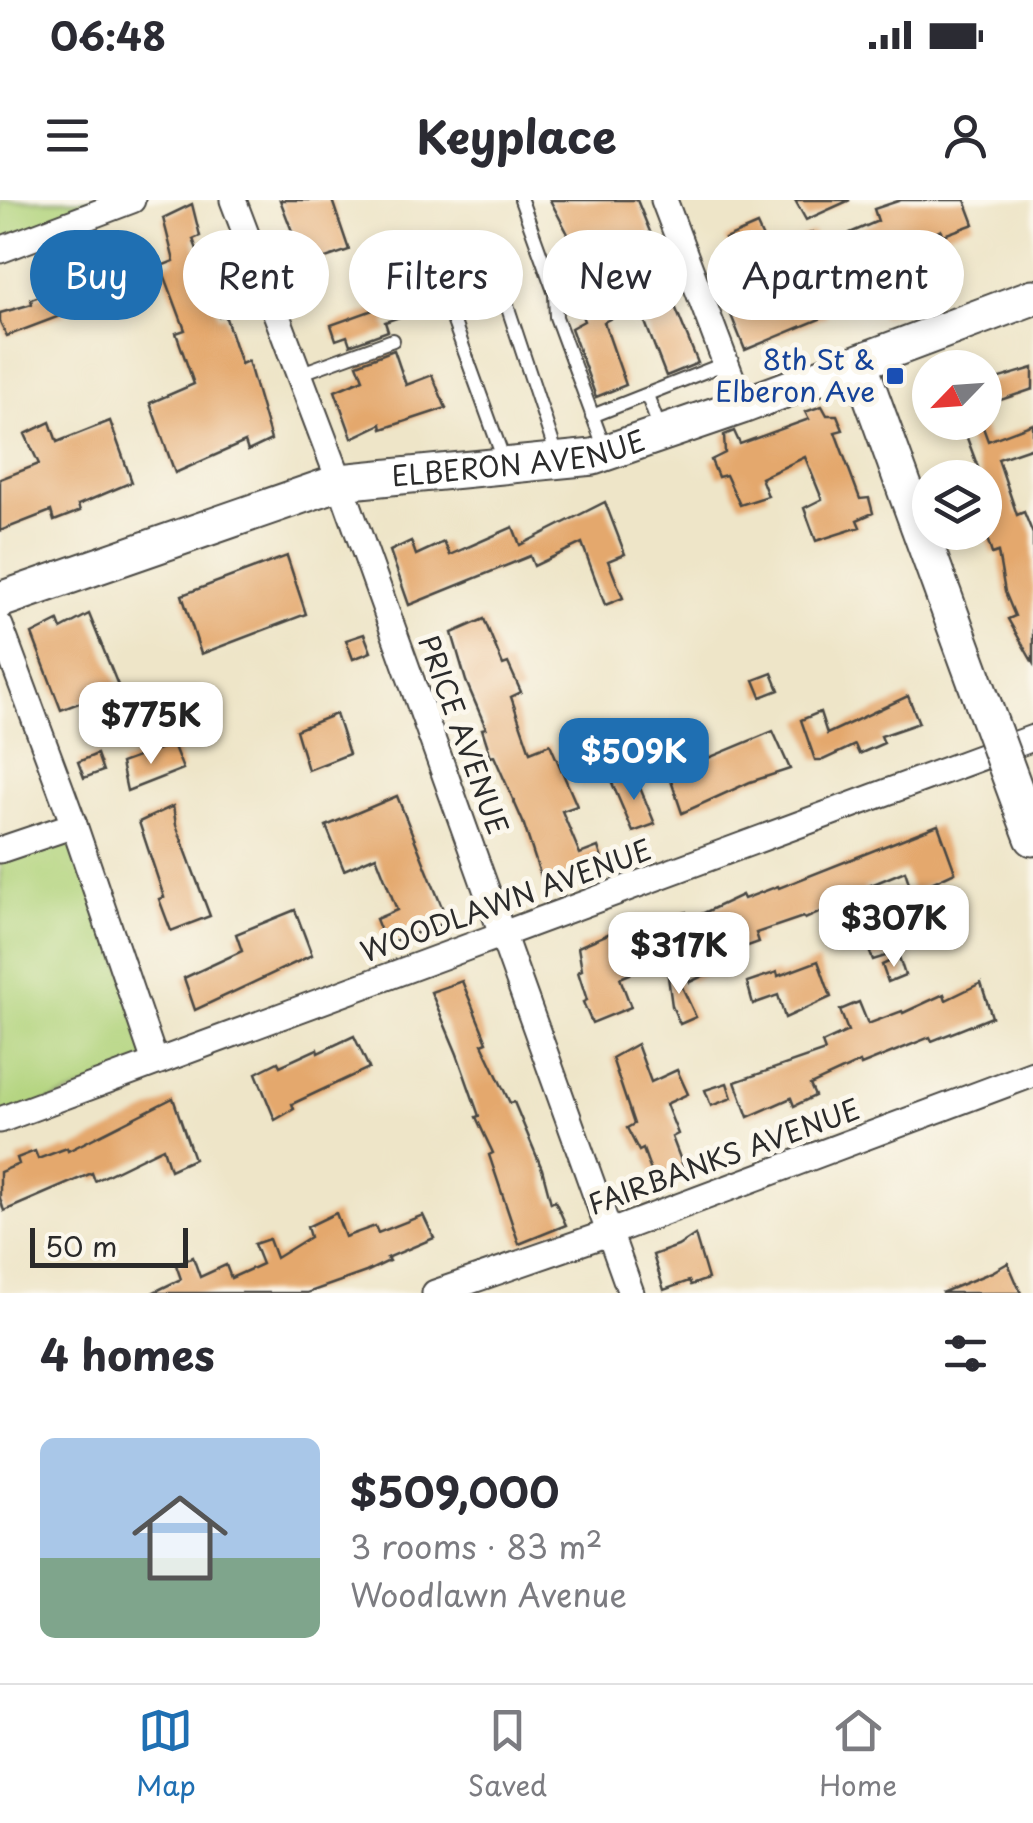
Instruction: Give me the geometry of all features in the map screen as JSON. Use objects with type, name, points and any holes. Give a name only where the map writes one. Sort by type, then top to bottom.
[{"type":"street","points":[[0,250],[132,200]]},
{"type":"street","name":"PRICE AVENUE","points":[[233,200],[340,482],[631,1293]]},
{"type":"street","points":[[664,200],[742,406]]},
{"type":"street","name":"ELBERON AVENUE","points":[[0,600],[340,482],[606,453],[1033,297]]},
{"type":"street","points":[[859,363],[1028,824]]},
{"type":"street","points":[[0,626],[74,824],[155,1062]]},
{"type":"street","name":"WOODLAWN AVENUE","points":[[0,1120],[1033,738]]},
{"type":"street","points":[[0,850],[74,824]]},
{"type":"street","name":"FAIRBANKS AVENUE","points":[[435,1293],[611,1232],[1033,1074]]},
{"type":"lane","points":[[521,200],[555,294],[556,317],[606,453]]},
{"type":"lane","points":[[506,466],[439,281],[442,270],[475,257],[486,262],[502,290],[558,460]]},
{"type":"lane","points":[[299,374],[393,340]]},
{"type":"lane","points":[[592,416],[726,363]]},
{"type":"lane","points":[[647,395],[662,435]]},
{"type":"green space","points":[[0,200],[132,200],[53,230],[30,230],[30,239],[0,250]]},
{"type":"green space","points":[[74,825],[155,1062],[0,1120],[0,850]]},
{"type":"building","points":[[280,200],[332,200],[349,250],[329,257],[329,230],[292,230]]},
{"type":"building","points":[[550,200],[637,200],[649,230],[566,230]]},
{"type":"building","points":[[795,200],[850,200],[806,220]]},
{"type":"building","points":[[901,200],[965,200],[974,224],[958,230],[857,230],[878,221],[874,209]]},
{"type":"building","points":[[192,204],[198,230],[183,230],[183,320],[227,320],[241,364],[248,361],[271,440],[248,451],[245,442],[175,473],[150,403],[194,384],[176,333],[185,330],[163,271],[163,265],[174,261],[163,218]]},
{"type":"building","points":[[30,305],[30,320],[49,320],[7,336],[0,313]]},
{"type":"building","points":[[349,319],[391,320],[385,322],[388,331],[350,345],[347,336],[336,340],[331,325]]},
{"type":"building","points":[[608,320],[604,322],[626,385],[596,397],[571,328],[584,321]]},
{"type":"building","points":[[644,320],[681,320],[698,363],[666,376]]},
{"type":"building","points":[[733,320],[817,320],[745,350]]},
{"type":"building","points":[[394,350],[406,385],[432,375],[446,408],[382,429],[381,424],[352,438],[335,391],[363,379],[357,364]]},
{"type":"building","points":[[1033,368],[1033,389],[1002,400],[1002,377]]},
{"type":"building","points":[[822,406],[827,415],[837,415],[843,430],[835,432],[860,499],[869,498],[873,513],[857,520],[860,527],[816,541],[804,508],[822,499],[805,457],[761,478],[768,496],[740,505],[726,475],[718,477],[711,460],[725,453],[724,435],[734,431],[740,444],[809,419],[805,412]]},
{"type":"building","points":[[110,421],[132,482],[78,505],[80,511],[54,521],[51,511],[0,531],[0,479],[39,464],[25,434],[50,422],[57,442]]},
{"type":"building","points":[[1033,424],[1033,447],[998,460],[975,460],[968,440],[1002,440],[1002,436]]},
{"type":"building","points":[[1002,471],[1017,515],[1024,512],[1033,534],[1033,663],[1008,619],[1015,616],[1005,592],[998,552],[992,554],[991,550],[1002,550]]},
{"type":"building","points":[[605,502],[625,554],[608,561],[623,598],[605,605],[582,543],[534,566],[530,556],[409,605],[390,551],[411,541],[416,555],[444,542],[450,555],[513,527],[520,545]]},
{"type":"building","points":[[287,556],[306,614],[201,654],[182,595]]},
{"type":"building","points":[[89,614],[128,710],[91,722],[84,701],[61,710],[32,634],[58,621],[61,629]]},
{"type":"building","points":[[484,619],[503,665],[508,663],[521,692],[511,697],[530,752],[550,744],[577,806],[562,811],[580,854],[598,847],[606,871],[546,892],[523,822],[494,756],[491,757],[482,729],[486,728],[452,633]]},
{"type":"building","points":[[364,634],[371,652],[353,659],[346,640]]},
{"type":"building","points":[[772,673],[779,690],[761,697],[754,680]]},
{"type":"building","points":[[908,696],[919,723],[881,736],[884,743],[859,754],[855,745],[815,760],[801,720],[820,712],[827,734]]},
{"type":"building","points":[[336,714],[349,754],[308,770],[296,730]]},
{"type":"building","points":[[773,731],[790,769],[750,782],[682,813],[666,766],[695,754],[699,762]]},
{"type":"building","points":[[173,744],[183,769],[127,791],[121,763]]},
{"type":"building","points":[[97,754],[103,771],[84,778],[78,762]]},
{"type":"building","points":[[634,773],[655,824],[633,832],[612,783]]},
{"type":"building","points":[[397,796],[448,922],[386,944],[376,919],[397,910],[376,856],[344,870],[326,826]]},
{"type":"building","points":[[173,806],[176,825],[210,916],[171,931],[139,822]]},
{"type":"building","points":[[938,825],[955,872],[912,892],[905,871],[864,888],[866,892],[805,919],[756,933],[759,942],[703,962],[707,974],[690,982],[670,918],[686,912],[689,920],[742,895],[744,899],[779,888]]},
{"type":"building","points":[[295,910],[312,955],[195,1010],[184,978],[242,951],[236,934]]},
{"type":"building","points":[[631,924],[639,942],[619,950],[630,974],[620,978],[631,1007],[592,1023],[583,1002],[587,1000],[578,972],[582,970],[578,947]]},
{"type":"building","points":[[885,936],[892,954],[873,960],[866,943]]},
{"type":"building","points":[[899,957],[905,975],[888,982],[882,965]]},
{"type":"building","points":[[670,961],[696,1017],[680,1024],[672,1006],[666,962]]},
{"type":"building","points":[[818,961],[831,997],[785,1018],[778,995],[753,1004],[747,982],[777,972],[778,976]]},
{"type":"building","points":[[462,981],[487,1042],[482,1044],[510,1103],[514,1102],[542,1169],[551,1203],[555,1201],[566,1225],[519,1244],[489,1155],[493,1153],[431,992]]},
{"type":"building","points":[[981,983],[992,1017],[932,1041],[930,1037],[861,1065],[860,1062],[810,1085],[815,1096],[794,1106],[791,1098],[748,1117],[735,1082],[825,1051],[822,1043],[848,1031],[840,1010],[859,1002],[868,1024],[944,994],[946,1000]]},
{"type":"building","points":[[354,1036],[369,1068],[292,1104],[294,1109],[275,1120],[256,1073],[317,1049],[318,1053]]},
{"type":"building","points":[[637,1044],[651,1082],[677,1070],[688,1094],[666,1104],[678,1134],[672,1137],[685,1171],[656,1185],[643,1149],[639,1151],[627,1128],[634,1124],[612,1058]]},
{"type":"building","points":[[727,1083],[732,1098],[711,1106],[705,1090]]},
{"type":"building","points":[[173,1098],[194,1159],[170,1170],[163,1148],[95,1181],[92,1173],[4,1211],[0,1172],[19,1164],[17,1158],[35,1151],[38,1159],[67,1148],[68,1151]]},
{"type":"building","points":[[336,1213],[345,1237],[375,1226],[378,1233],[423,1215],[434,1238],[387,1258],[389,1261],[366,1272],[307,1293],[152,1293],[181,1279],[176,1265],[193,1257],[200,1277],[226,1265],[231,1278],[262,1264],[254,1244],[269,1239],[276,1258],[310,1237],[307,1227]]},
{"type":"building","points":[[695,1235],[708,1279],[664,1290],[653,1255]]},
{"type":"building","points":[[1008,1263],[1021,1293],[941,1293],[992,1272]]},
{"type":"place","name":"8th St & Elberon Ave","points":[[895,376]]}]
